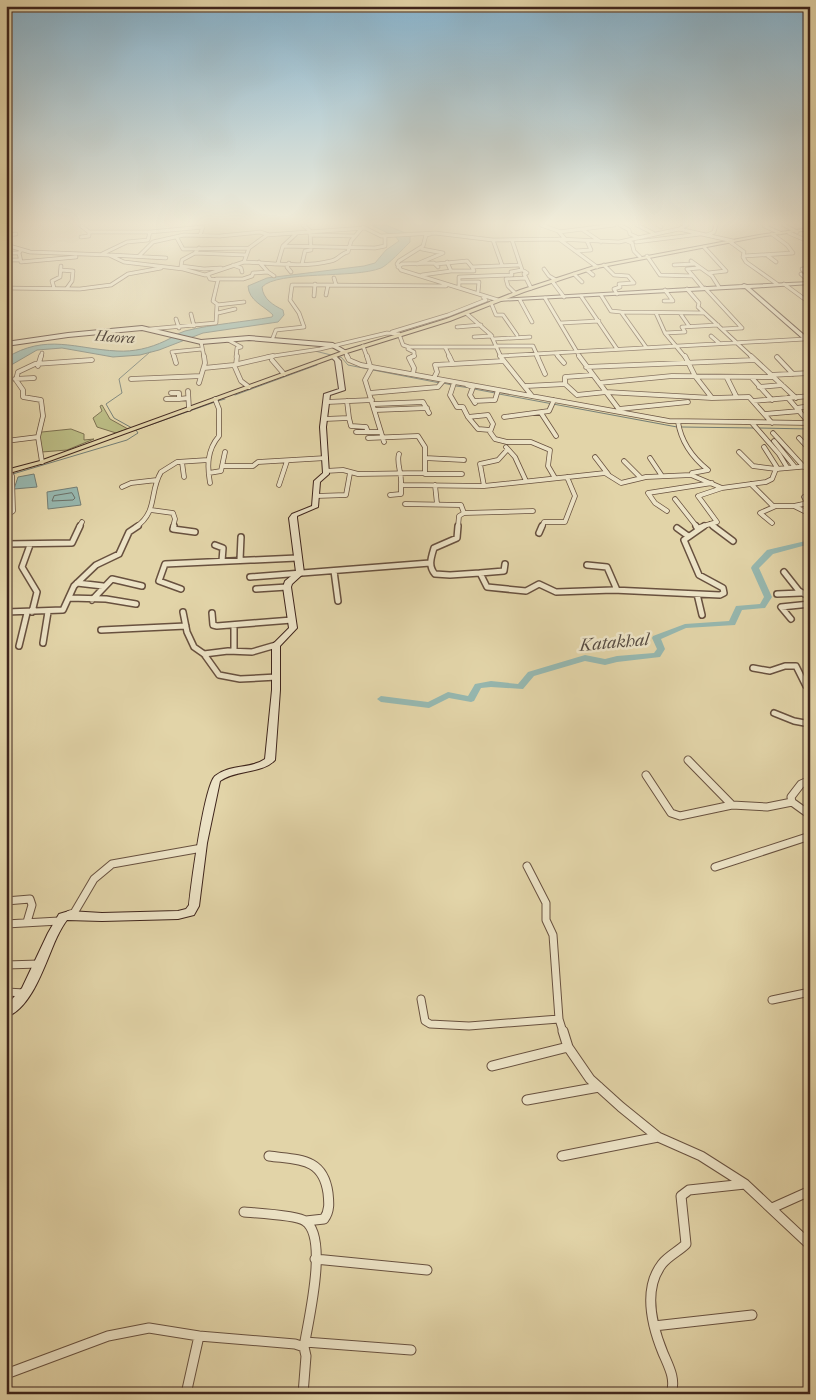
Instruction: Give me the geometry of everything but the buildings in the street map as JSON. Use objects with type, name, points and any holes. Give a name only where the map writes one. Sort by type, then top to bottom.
[{"type":"main road","points":[[9,472],[118,435],[345,352],[466,313],[524,290]]},
{"type":"street","points":[[166,331],[216,323],[217,305],[213,300],[215,290]]},
{"type":"street","points":[[272,340],[276,330],[304,327],[299,313],[290,302],[290,290]]},
{"type":"street","points":[[314,296],[315,290]]},
{"type":"street","points":[[326,295],[327,290]]},
{"type":"street","points":[[473,290],[498,300],[520,300],[661,290]]},
{"type":"street","points":[[560,290],[564,297]]},
{"type":"street","points":[[615,290],[617,294]]},
{"type":"street","points":[[664,301],[673,301],[665,290]]},
{"type":"street","points":[[689,290],[704,313],[796,398]]},
{"type":"street","points":[[706,290],[742,328],[723,329]]},
{"type":"street","points":[[749,290],[807,338]]},
{"type":"street","points":[[790,290],[810,304]]},
{"type":"street","points":[[204,368],[235,365],[333,346],[387,333],[448,315],[486,300],[477,292]]},
{"type":"street","points":[[601,295],[611,311],[704,313]]},
{"type":"street","points":[[581,296],[617,349]]},
{"type":"street","points":[[545,298],[576,352],[620,411]]},
{"type":"street","points":[[520,300],[532,322]]},
{"type":"street","points":[[217,305],[244,302]]},
{"type":"street","points":[[491,303],[496,315],[504,315],[516,334]]},
{"type":"street","points":[[218,313],[233,312],[235,309]]},
{"type":"street","points":[[621,312],[626,322],[631,325],[646,347]]},
{"type":"street","points":[[466,313],[493,338],[500,356],[526,386],[532,396]]},
{"type":"street","points":[[656,313],[665,333],[689,362],[695,376],[712,398]]},
{"type":"street","points":[[680,313],[689,326]]},
{"type":"street","points":[[191,314],[194,326]]},
{"type":"street","points":[[176,319],[179,328]]},
{"type":"street","points":[[561,323],[599,321]]},
{"type":"street","points":[[665,333],[685,332],[682,327],[718,324]]},
{"type":"street","points":[[457,327],[481,325]]},
{"type":"street","points":[[6,344],[68,335],[150,329],[166,331],[200,342],[246,338],[333,346],[345,352],[352,362],[436,378],[453,384]]},
{"type":"street","points":[[387,333],[399,334],[406,346],[414,352],[414,356],[409,358],[414,368],[413,374]]},
{"type":"street","points":[[711,336],[719,343]]},
{"type":"street","points":[[474,337],[530,337]]},
{"type":"street","points":[[500,356],[807,338]]},
{"type":"street","points":[[228,340],[241,347],[237,348],[235,365],[241,381],[249,387]]},
{"type":"street","points":[[199,383],[204,368],[200,342]]},
{"type":"street","points":[[363,346],[371,369],[365,380],[384,440]]},
{"type":"street","points":[[406,346],[445,348],[532,346],[538,354],[545,374]]},
{"type":"street","points":[[445,348],[452,364]]},
{"type":"street","points":[[176,363],[172,352],[202,349]]},
{"type":"street","points":[[38,366],[42,353]]},
{"type":"street","points":[[555,353],[564,363]]},
{"type":"street","points":[[300,574],[293,518],[294,515],[316,507],[317,481],[326,474],[324,419],[328,394],[342,390],[338,360],[334,357]]},
{"type":"street","points":[[777,357],[793,374]]},
{"type":"street","points":[[16,379],[20,370],[92,360]]},
{"type":"street","points":[[272,360],[284,374]]},
{"type":"street","points":[[586,367],[755,360]]},
{"type":"street","points":[[436,378],[437,372],[434,366],[504,361]]},
{"type":"street","points":[[599,383],[672,376],[752,378],[810,373]]},
{"type":"street","points":[[565,384],[565,377],[592,375]]},
{"type":"street","points":[[131,379],[200,376]]},
{"type":"street","points":[[16,379],[34,378]]},
{"type":"street","points":[[436,378],[453,384],[464,383],[497,392],[532,396],[553,403],[620,411],[678,426],[754,426],[772,423],[810,423]]},
{"type":"street","points":[[727,378],[736,396]]},
{"type":"street","points":[[752,378],[772,400]]},
{"type":"street","points":[[16,379],[23,390],[23,397],[40,400],[44,416],[38,437],[42,462]]},
{"type":"street","points":[[370,393],[438,387],[443,381]]},
{"type":"street","points":[[464,383],[472,387],[470,395],[475,402],[495,400],[497,392]]},
{"type":"street","points":[[453,384],[450,395],[457,407],[463,407],[468,417],[478,429],[490,430]]},
{"type":"street","points":[[526,386],[565,384],[577,395],[582,405]]},
{"type":"street","points":[[759,386],[782,385]]},
{"type":"street","points":[[188,391],[189,409]]},
{"type":"street","points":[[577,395],[606,392],[712,398],[746,396],[753,401],[772,423]]},
{"type":"street","points":[[171,393],[179,393],[179,399]]},
{"type":"street","points":[[753,401],[810,396]]},
{"type":"street","points":[[166,399],[188,398]]},
{"type":"street","points":[[788,398],[805,418]]},
{"type":"street","points":[[210,483],[208,460],[212,444],[219,436],[219,409],[215,399]]},
{"type":"street","points":[[347,401],[350,426],[366,427],[368,432]]},
{"type":"street","points":[[327,402],[423,402],[428,411],[375,410]]},
{"type":"street","points":[[620,411],[688,402]]},
{"type":"street","points":[[504,417],[549,412],[553,403]]},
{"type":"street","points":[[764,414],[810,406]]},
{"type":"street","points":[[541,413],[556,436]]},
{"type":"street","points":[[468,417],[488,415],[493,424],[490,430]]},
{"type":"street","points":[[324,419],[349,418]]},
{"type":"street","points":[[678,426],[695,458],[708,470],[692,474],[693,476]]},
{"type":"street","points":[[754,426],[779,454],[787,467]]},
{"type":"street","points":[[490,430],[495,439],[507,442],[531,442],[550,450],[548,466],[555,478]]},
{"type":"street","points":[[356,432],[381,432]]},
{"type":"street","points":[[773,432],[807,466]]},
{"type":"street","points":[[368,438],[384,440],[418,436],[425,447],[424,473]]},
{"type":"street","points":[[6,441],[38,437]]},
{"type":"street","points":[[799,438],[810,450]]},
{"type":"street","points":[[774,441],[795,467]]},
{"type":"street","points":[[507,442],[505,445],[515,457],[526,481]]},
{"type":"street","points":[[764,447],[777,469]]},
{"type":"street","points":[[484,486],[480,464],[498,461],[504,457],[508,450]]},
{"type":"street","points":[[209,473],[222,471],[225,452]]},
{"type":"street","points":[[739,452],[753,466],[777,469],[807,466]]},
{"type":"street","points":[[390,495],[401,494],[400,474],[402,473],[397,460],[399,454]]},
{"type":"street","points":[[595,457],[608,474],[618,482],[662,476],[693,476],[722,488]]},
{"type":"street","points":[[223,466],[253,466],[258,462],[287,461],[294,458],[326,458]]},
{"type":"street","points":[[425,458],[464,460]]},
{"type":"street","points":[[650,458],[662,476]]},
{"type":"street","points":[[6,612],[29,613],[63,610],[69,598],[70,590],[96,565],[119,554],[129,532],[142,524],[151,510],[157,480],[161,472],[167,467],[182,462],[208,460]]},
{"type":"street","points":[[624,460],[641,478]]},
{"type":"street","points":[[279,485],[287,461]]},
{"type":"street","points":[[182,462],[184,477]]},
{"type":"street","points":[[480,574],[483,576],[485,585],[490,588],[526,591],[540,584],[556,592],[617,590],[697,594],[724,593],[723,588],[699,575],[684,540],[698,529],[716,520],[698,496],[722,488],[769,481],[777,469]]},
{"type":"street","points":[[325,471],[424,473],[430,475],[462,474]]},
{"type":"street","points":[[6,516],[13,513],[9,491],[9,472]]},
{"type":"street","points":[[316,496],[346,495],[350,473]]},
{"type":"street","points":[[401,484],[484,486],[608,474]]},
{"type":"street","points":[[538,533],[544,522],[566,522],[567,512],[575,496],[567,477]]},
{"type":"street","points":[[122,487],[131,483],[157,480]]},
{"type":"street","points":[[667,511],[655,503],[648,493],[712,483]]},
{"type":"street","points":[[751,484],[772,505],[776,506],[794,506],[808,503],[804,497]]},
{"type":"street","points":[[435,485],[437,504]]},
{"type":"street","points":[[674,499],[698,529]]},
{"type":"street","points":[[404,504],[461,505],[464,513]]},
{"type":"street","points":[[772,524],[760,513],[776,506]]},
{"type":"street","points":[[794,506],[810,514]]},
{"type":"street","points":[[151,510],[173,513],[175,519],[173,529],[195,532]]},
{"type":"street","points":[[505,564],[504,571],[480,574],[435,575],[430,569],[434,548],[448,544],[457,538],[459,516],[464,513],[533,511]]},
{"type":"street","points":[[6,544],[72,543],[82,522]]},
{"type":"street","points":[[710,524],[733,541]]},
{"type":"street","points":[[677,528],[688,536]]},
{"type":"street","points":[[240,560],[241,537]]},
{"type":"street","points":[[19,646],[29,613],[38,592],[22,567],[30,545]]},
{"type":"street","points":[[215,545],[224,550],[222,561]]},
{"type":"street","points":[[182,589],[160,581],[165,564],[297,558]]},
{"type":"street","points":[[250,577],[430,563]]},
{"type":"street","points":[[587,565],[606,566],[617,590]]},
{"type":"street","points":[[334,571],[338,601]]},
{"type":"street","points":[[784,572],[801,593]]},
{"type":"street","points":[[204,654],[234,651],[252,652],[276,645],[293,628],[287,587],[288,583],[300,574]]},
{"type":"street","points":[[92,600],[110,579],[114,578],[142,586]]},
{"type":"street","points":[[77,583],[103,586]]},
{"type":"street","points":[[256,590],[287,587]]},
{"type":"street","points":[[777,594],[801,593],[810,597]]},
{"type":"street","points":[[697,594],[702,615]]},
{"type":"street","points":[[69,598],[106,599],[136,604]]},
{"type":"street","points":[[790,619],[781,607],[810,604]]},
{"type":"street","points":[[43,644],[48,612]]},
{"type":"street","points":[[183,612],[194,647],[204,654],[214,671],[224,678],[240,680],[277,677]]},
{"type":"street","points":[[212,613],[214,626],[292,620]]},
{"type":"street","points":[[234,625],[234,651]]},
{"type":"street","points":[[101,630],[186,626]]},
{"type":"street","points":[[69,915],[150,916],[178,915],[190,912],[194,906],[202,848],[216,780],[228,772],[261,765],[270,760],[277,677],[276,645]]},
{"type":"street","points":[[753,668],[770,671],[785,666],[796,666],[806,686],[810,688]]},
{"type":"street","points":[[774,713],[794,721],[810,724]]},
{"type":"street","points":[[688,760],[732,805]]},
{"type":"street","points":[[646,774],[671,813],[675,815],[690,815],[732,805],[767,806],[792,802],[810,815]]},
{"type":"street","points":[[792,802],[791,797],[801,784],[810,780]]},
{"type":"street","points":[[715,867],[768,852],[810,836]]},
{"type":"street","points":[[6,924],[27,922],[52,923],[59,921],[74,912],[90,884],[107,865],[142,857],[175,855],[187,849],[202,848]]},
{"type":"street","points":[[528,866],[546,903],[546,920],[553,935],[559,1019],[568,1047],[590,1079],[658,1137],[702,1156],[745,1184],[810,1245]]},
{"type":"street","points":[[6,901],[30,899],[32,904],[27,922]]},
{"type":"street","points":[[6,1012],[13,1008],[25,993],[59,921]]},
{"type":"street","points":[[6,966],[40,964]]},
{"type":"street","points":[[6,992],[25,993]]},
{"type":"street","points":[[772,1000],[810,992]]},
{"type":"street","points":[[421,999],[425,1021],[430,1024],[469,1026],[508,1024],[538,1019],[559,1019]]},
{"type":"street","points":[[492,1066],[568,1047]]},
{"type":"street","points":[[527,1100],[598,1087]]},
{"type":"street","points":[[562,1156],[658,1137]]},
{"type":"street","points":[[244,1212],[292,1217],[306,1221],[324,1218],[329,1210],[328,1193],[322,1170],[312,1163],[269,1156]]},
{"type":"street","points":[[671,1394],[674,1378],[654,1326],[650,1303],[652,1284],[662,1263],[680,1252],[686,1244],[681,1212],[681,1196],[689,1190],[745,1184]]},
{"type":"street","points":[[772,1208],[810,1191]]},
{"type":"street","points":[[303,1394],[305,1344],[315,1259],[314,1232],[306,1221]]},
{"type":"street","points":[[315,1259],[427,1270]]},
{"type":"street","points":[[654,1326],[752,1315]]},
{"type":"street","points":[[6,1374],[108,1336],[149,1328],[199,1336],[295,1344],[411,1350]]},
{"type":"street","points":[[186,1394],[199,1336]]},
{"type":"green space","points":[[102,405],[110,419],[128,429],[116,433],[97,427],[93,418],[102,411],[100,406]]},
{"type":"green space","points":[[71,429],[84,434],[84,440],[94,439],[67,450],[42,452],[38,436],[42,432]]},
{"type":"water","points":[[263,290],[266,298],[272,304],[283,310],[284,315],[278,322],[203,333],[159,350],[140,355],[113,357],[62,348],[37,350],[6,368],[6,358],[34,346],[61,344],[102,350],[136,350],[148,348],[185,331],[272,317],[273,315],[254,299],[249,291]]},
{"type":"water","points":[[34,474],[37,487],[14,489],[18,477]]},
{"type":"water","points":[[77,487],[81,505],[48,509],[47,492]]},
{"type":"waterway","name":"Katakhal","points":[[315,351],[331,355]]},
{"type":"waterway","points":[[132,428],[114,418],[106,404],[122,393],[119,379],[150,352]]},
{"type":"waterway","name":"Katakhal","points":[[339,358],[341,357],[348,365],[368,369]]},
{"type":"waterway","points":[[235,395],[317,365]]},
{"type":"waterway","name":"Katakhal","points":[[373,370],[440,383]]},
{"type":"waterway","name":"Katakhal","points":[[443,383],[452,385]]},
{"type":"waterway","name":"Katakhal","points":[[456,386],[471,388]]},
{"type":"waterway","name":"Katakhal","points":[[474,389],[495,393]]},
{"type":"waterway","name":"Katakhal","points":[[499,394],[677,427]]},
{"type":"waterway","points":[[218,401],[225,399]]},
{"type":"waterway","points":[[6,476],[127,440],[138,433],[136,430],[215,402]]},
{"type":"waterway","name":"Katakhal","points":[[681,427],[754,428]]},
{"type":"waterway","name":"Katakhal","points":[[758,428],[810,429]]},
{"type":"waterway","name":"Katakhal","points":[[381,699],[429,705],[448,695],[471,699],[478,686],[491,684],[520,687],[531,674],[585,658],[605,662],[657,655],[661,649],[656,638],[685,626],[732,623],[739,608],[762,606],[768,597],[755,568],[770,552],[810,542]]},
{"type":"water label","name":"Haora","points":[[115,337]]}]
